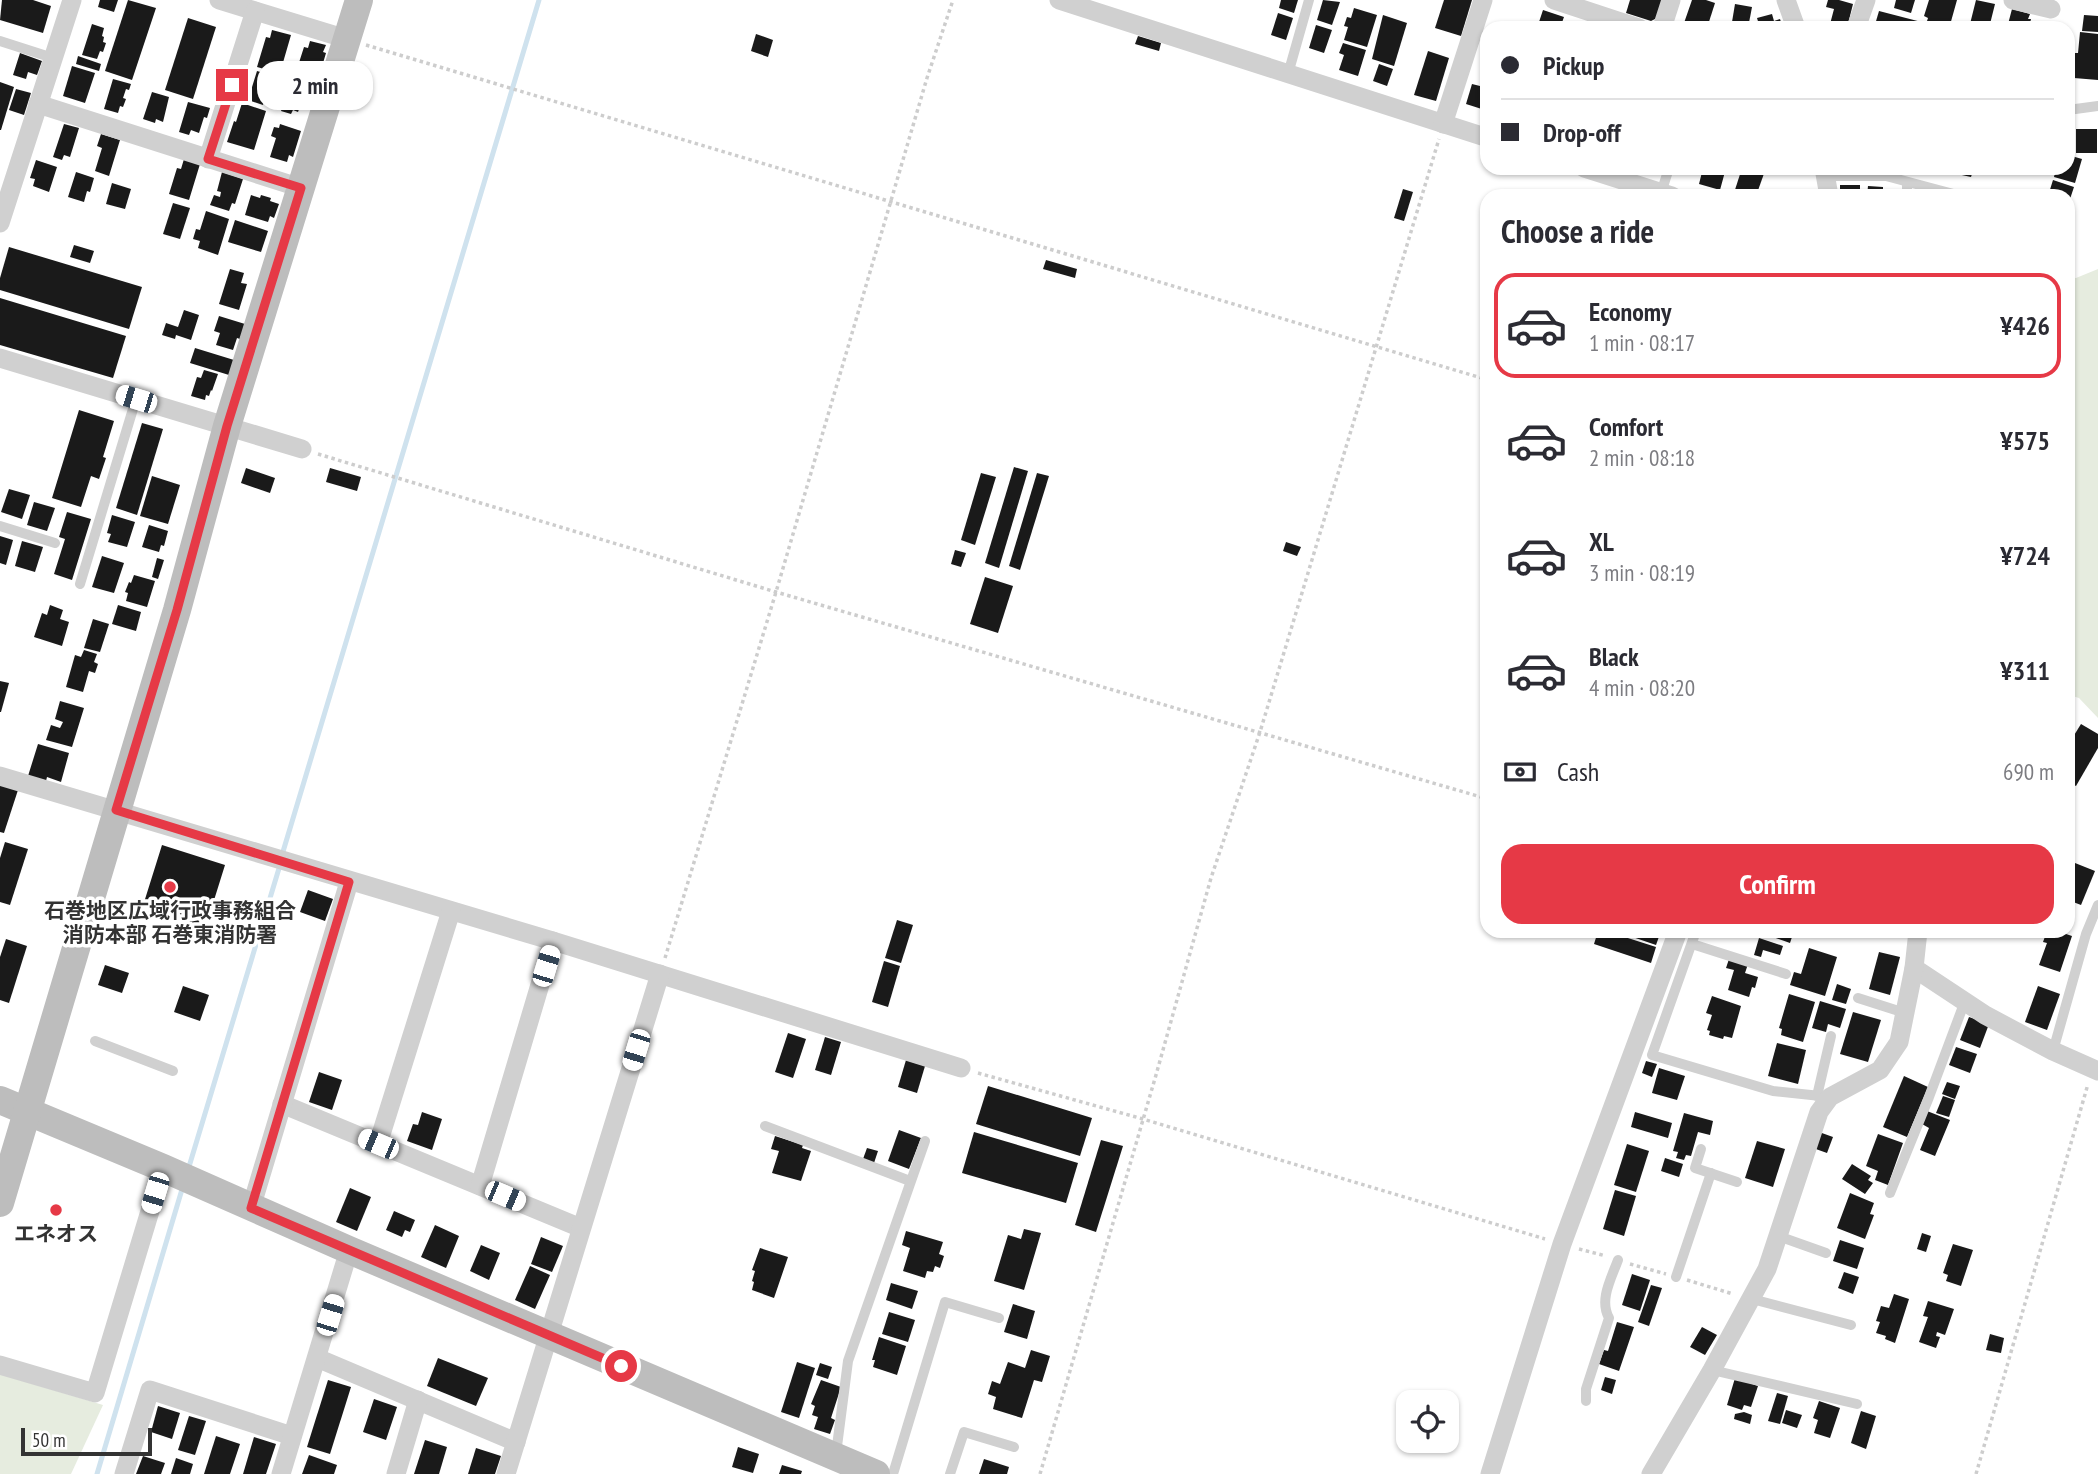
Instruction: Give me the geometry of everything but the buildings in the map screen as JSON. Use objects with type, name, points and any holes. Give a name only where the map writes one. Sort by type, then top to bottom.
[{"type":"street","points":[[1,216],[72,0]]},
{"type":"street","points":[[219,0],[347,39]]},
{"type":"street","points":[[0,1203],[177,610],[227,426],[359,0]]},
{"type":"street","points":[[1059,0],[1480,136]]},
{"type":"street","points":[[1443,124],[1483,0]]},
{"type":"street","points":[[1554,0],[1618,21]]},
{"type":"street","points":[[1664,21],[1671,0]]},
{"type":"street","points":[[1786,0],[1794,21]]},
{"type":"street","points":[[1858,21],[1866,0]]},
{"type":"street","points":[[2013,0],[2053,5]]},
{"type":"street","points":[[208,159],[255,11]]},
{"type":"street","points":[[38,104],[301,188]]},
{"type":"street","points":[[1620,175],[1655,189]]},
{"type":"street","points":[[0,358],[303,449]]},
{"type":"street","points":[[0,776],[553,941],[961,1068]]},
{"type":"street","points":[[251,1208],[349,882]]},
{"type":"street","points":[[378,1144],[451,911]]},
{"type":"street","points":[[1490,1474],[1562,1244],[1685,938]]},
{"type":"street","points":[[1651,1474],[1767,1269],[1824,1097],[1881,1070],[1899,1042],[1917,938]]},
{"type":"street","points":[[480,1186],[553,941]]},
{"type":"street","points":[[1914,968],[1985,1014],[2053,1051],[2095,1070]]},
{"type":"street","points":[[506,1474],[660,974]]},
{"type":"street","points":[[0,1100],[549,1336],[834,1466],[876,1474]]},
{"type":"street","points":[[282,1104],[581,1228]]},
{"type":"street","points":[[0,1365],[95,1393],[178,1175]]},
{"type":"street","points":[[281,1474],[349,1250]]},
{"type":"street","points":[[317,1358],[516,1442]]},
{"type":"street","points":[[124,1474],[150,1391],[292,1436]]},
{"type":"street","points":[[396,1474],[418,1400]]},
{"type":"lane","points":[[1288,74],[1309,0]]},
{"type":"lane","points":[[0,41],[53,58]]},
{"type":"lane","points":[[2075,109],[2098,106]]},
{"type":"lane","points":[[1871,175],[1886,176],[1934,189]]},
{"type":"lane","points":[[1907,182],[1907,189]]},
{"type":"lane","points":[[80,584],[136,399]]},
{"type":"lane","points":[[0,526],[55,543]]},
{"type":"lane","points":[[2053,1051],[2086,934],[2098,905]]},
{"type":"lane","points":[[1685,938],[1652,1055],[1773,1091],[1824,1097],[1831,1036]]},
{"type":"lane","points":[[1688,938],[1786,974]]},
{"type":"lane","points":[[1858,998],[1905,1013]]},
{"type":"lane","points":[[1890,1193],[1965,1001]]},
{"type":"lane","points":[[95,1041],[173,1071]]},
{"type":"lane","points":[[765,1126],[911,1181]]},
{"type":"lane","points":[[834,1466],[848,1361],[925,1142]]},
{"type":"lane","points":[[1701,1149],[1695,1168],[1737,1182]]},
{"type":"lane","points":[[1676,1277],[1712,1173]]},
{"type":"lane","points":[[1778,1236],[1826,1253]]},
{"type":"lane","points":[[1586,1401],[1586,1389],[1609,1318],[1604,1310],[1604,1300],[1618,1260]]},
{"type":"lane","points":[[1752,1299],[1851,1325]]},
{"type":"lane","points":[[893,1474],[945,1301],[999,1318]]},
{"type":"lane","points":[[1712,1370],[1857,1404]]},
{"type":"lane","points":[[950,1474],[964,1432],[1014,1447]]},
{"type":"path","points":[[660,974],[953,0]]},
{"type":"path","points":[[347,39],[1480,378]]},
{"type":"path","points":[[1040,1474],[1211,878],[1260,732],[1443,124]]},
{"type":"path","points":[[303,449],[776,592],[1480,797]]},
{"type":"path","points":[[961,1068],[1752,1299]]},
{"type":"path","points":[[1976,1474],[2095,1070]]},
{"type":"shaded area","points":[[2098,269],[2098,718],[2075,697],[2076,278]]},
{"type":"shaded area","points":[[0,1374],[103,1405],[71,1474],[0,1474]]},
{"type":"waterway","points":[[282,855],[539,0]]},
{"type":"waterway","points":[[188,1170],[280,865]]},
{"type":"waterway","points":[[97,1474],[183,1186]]},
{"type":"place","name":"石巻地区広域行政事務組合 消防本部 石巻東消防署","points":[[170,887]]},
{"type":"place","name":"エネオス","points":[[56,1210]]},
{"type":"route","points":[[232,85],[208,159],[301,188],[227,426],[177,610],[116,810],[349,882],[251,1208],[621,1366]]}]
